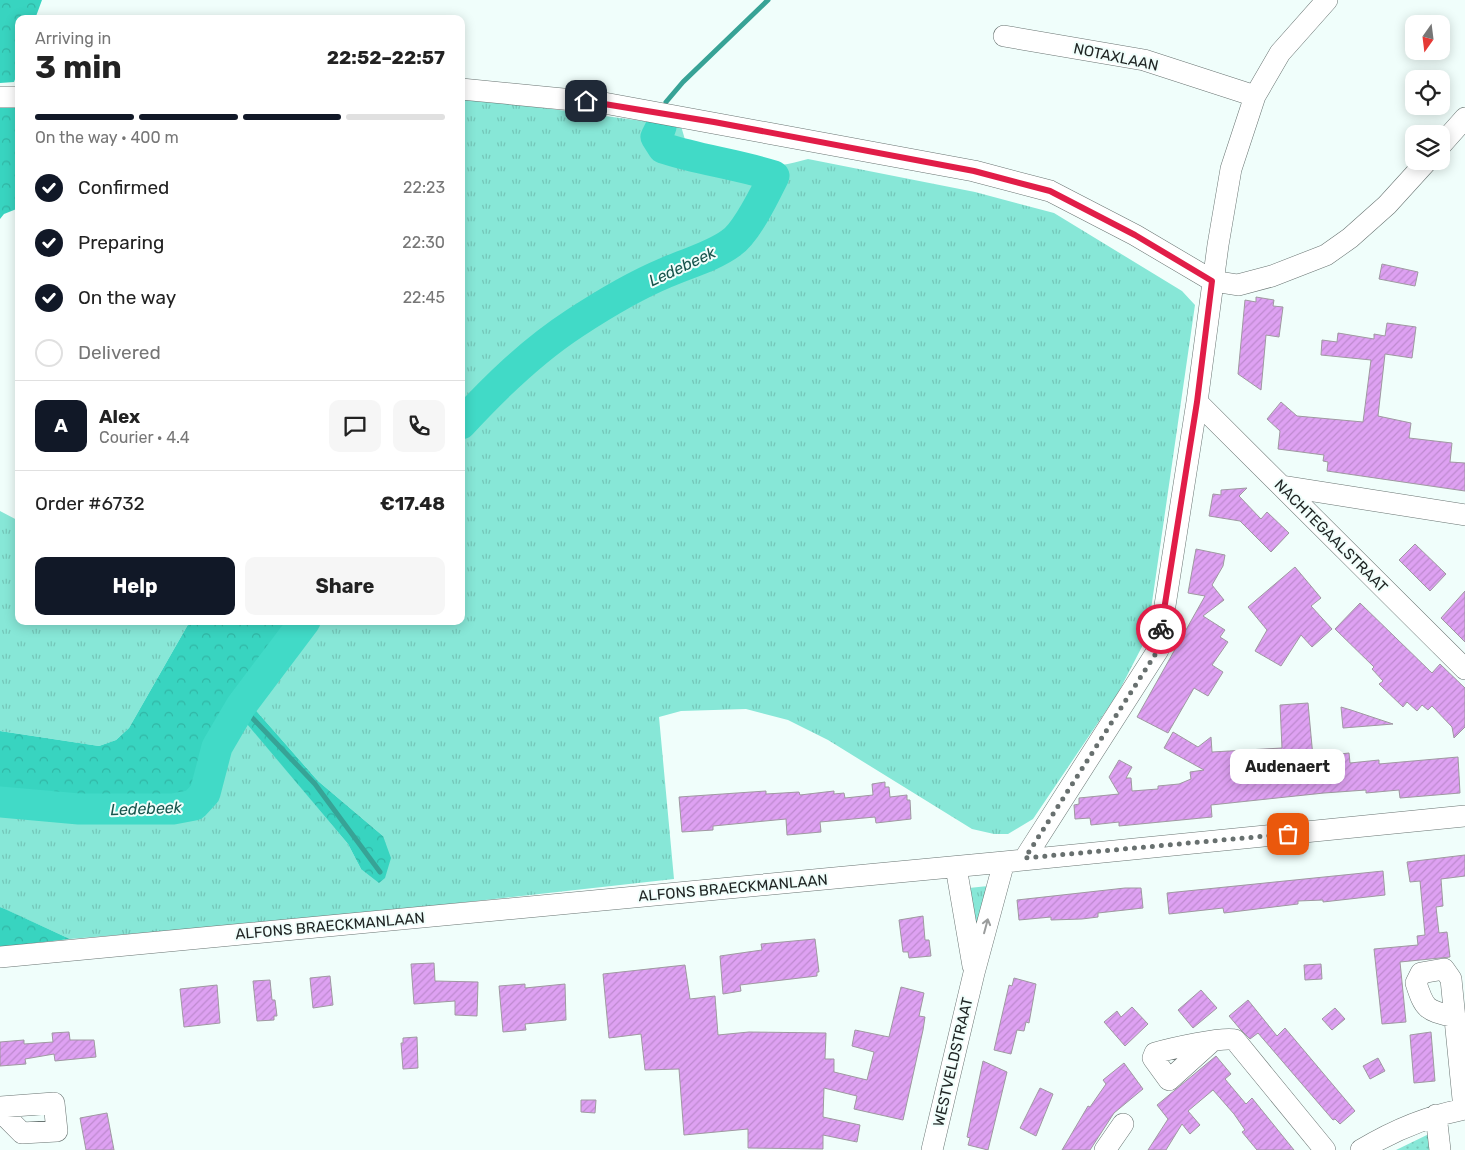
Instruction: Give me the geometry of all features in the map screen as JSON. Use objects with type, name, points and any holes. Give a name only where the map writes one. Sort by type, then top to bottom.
[{"type":"street","points":[[1025,858],[1158,650],[1197,402],[1212,281],[1231,169],[1255,96],[1280,53],[1327,0]]},
{"type":"street","name":"NOTAXLAAN","points":[[1004,36],[1144,60],[1255,96]]},
{"type":"street","points":[[465,89],[604,103],[974,171],[1050,191],[1135,235],[1212,281],[1238,284],[1272,276],[1326,255],[1350,238],[1387,205],[1419,170]]},
{"type":"street","points":[[0,97],[15,97]]},
{"type":"street","points":[[1450,135],[1465,118]]},
{"type":"street","name":"NACHTEGAALSTRAAT","points":[[1197,402],[1465,669]]},
{"type":"street","points":[[1282,486],[1465,514]]},
{"type":"street","name":"ALFONS BRAECKMANLAAN","points":[[0,957],[956,867],[1025,858],[1465,816]]},
{"type":"street","name":"WESTVELDSTRAAT","points":[[932,1150],[974,974],[1004,862]]},
{"type":"street","name":"WESTVELDSTRAAT","points":[[956,867],[974,974]]},
{"type":"street","points":[[1361,1150],[1394,1130],[1436,1115],[1465,1109],[1454,1017]]},
{"type":"street","points":[[1210,1043],[1223,1038],[1235,1040],[1326,1150]]},
{"type":"street","points":[[0,1107],[54,1103],[57,1131],[22,1133],[0,1110]]},
{"type":"street","points":[[1436,1115],[1440,1150]]},
{"type":"street","points":[[1105,1150],[1123,1124]]},
{"type":"green space","points":[[0,0],[42,0],[36,15],[15,15],[15,79],[14,82],[0,83]]},
{"type":"green space","points":[[465,98],[681,126],[686,143],[745,161],[758,164],[781,165],[808,159],[975,192],[1054,213],[1182,291],[1195,305],[1147,637],[1118,693],[1033,819],[1008,834],[994,834],[972,829],[828,740],[788,720],[746,709],[681,711],[659,717],[674,879],[323,918],[70,939],[0,907],[0,814],[110,818],[175,815],[211,796],[224,751],[242,717],[348,844],[361,869],[383,836],[318,781],[252,706],[310,625],[465,625]]},
{"type":"green space","points":[[15,106],[15,210],[4,214],[0,219],[0,107]]},
{"type":"green space","points":[[0,511],[15,519],[15,625],[188,625],[129,728],[116,740],[99,746],[0,731]]},
{"type":"green space","points":[[188,625],[310,625],[252,706],[318,781],[383,836],[391,858],[385,878],[379,883],[361,869],[348,844],[242,718],[224,751],[211,796],[196,811],[175,815],[110,818],[0,814],[0,731],[99,746],[116,740],[129,728]]},
{"type":"green space","points":[[988,886],[979,941],[969,888]]},
{"type":"green space","points":[[0,907],[5,909],[70,939],[0,947]]},
{"type":"green space","points":[[1431,1133],[1433,1150],[1396,1150]]},
{"type":"building","points":[[1382,264],[1418,272],[1415,286],[1379,279]]},
{"type":"building","points":[[1256,297],[1274,300],[1273,306],[1283,307],[1279,337],[1266,335],[1261,390],[1238,374],[1245,300],[1256,302]]},
{"type":"building","points":[[1387,323],[1416,327],[1412,358],[1385,354],[1378,416],[1411,423],[1409,438],[1452,443],[1450,462],[1465,463],[1465,491],[1327,471],[1328,462],[1323,461],[1324,455],[1278,449],[1280,431],[1267,419],[1281,402],[1297,416],[1363,422],[1371,360],[1321,355],[1322,340],[1337,342],[1338,333],[1374,339],[1374,334],[1385,336]]},
{"type":"building","points":[[1247,488],[1239,496],[1261,519],[1267,512],[1289,533],[1271,552],[1240,521],[1209,516],[1213,494],[1221,495],[1221,490]]},
{"type":"building","points":[[1415,544],[1446,574],[1430,591],[1399,560]]},
{"type":"building","points":[[1196,549],[1225,555],[1223,566],[1212,585],[1224,600],[1203,616],[1225,630],[1220,637],[1228,642],[1212,665],[1223,672],[1208,696],[1194,688],[1168,733],[1137,717],[1205,596],[1188,593]]},
{"type":"building","points":[[1295,567],[1321,598],[1311,606],[1332,629],[1312,647],[1301,635],[1281,666],[1255,651],[1267,630],[1248,607]]},
{"type":"building","points":[[1465,591],[1465,642],[1441,618]]},
{"type":"building","points":[[1360,603],[1432,673],[1440,664],[1465,688],[1465,727],[1454,738],[1452,727],[1432,706],[1428,710],[1422,705],[1417,711],[1407,702],[1403,707],[1379,684],[1383,681],[1372,669],[1374,667],[1335,629]]},
{"type":"building","points":[[1308,703],[1313,757],[1349,753],[1350,763],[1379,760],[1379,764],[1458,757],[1460,793],[1400,798],[1399,790],[1366,793],[1366,790],[1324,793],[1211,805],[1212,817],[1119,826],[1119,822],[1091,825],[1090,818],[1075,819],[1074,805],[1079,804],[1079,798],[1119,794],[1109,777],[1119,760],[1132,767],[1126,778],[1131,778],[1132,791],[1158,789],[1158,786],[1179,784],[1191,779],[1190,772],[1204,770],[1164,748],[1173,732],[1198,747],[1211,737],[1212,752],[1282,748],[1280,705]]},
{"type":"building","points":[[1341,707],[1351,710],[1393,724],[1343,728]]},
{"type":"building","points":[[885,782],[885,787],[889,787],[890,797],[907,795],[907,800],[910,800],[911,819],[876,823],[875,817],[820,822],[821,832],[787,835],[786,819],[713,826],[713,830],[682,832],[679,797],[766,791],[766,794],[799,792],[800,795],[834,791],[834,794],[844,793],[845,798],[873,795],[872,784]]},
{"type":"building","points":[[1465,855],[1465,876],[1441,879],[1443,906],[1436,907],[1439,933],[1447,932],[1450,957],[1400,962],[1406,1022],[1382,1024],[1374,949],[1418,945],[1417,936],[1425,935],[1420,881],[1410,882],[1407,862]]},
{"type":"building","points":[[1383,871],[1385,895],[1323,902],[1323,900],[1298,901],[1298,904],[1224,913],[1223,908],[1169,914],[1167,893]]},
{"type":"building","points":[[1125,888],[1141,888],[1143,908],[1098,913],[1098,917],[1082,919],[1051,920],[1051,917],[1019,920],[1017,900]]},
{"type":"building","points":[[923,916],[925,940],[929,940],[931,956],[909,958],[908,952],[903,952],[899,920]]},
{"type":"building","points":[[815,939],[819,972],[817,972],[817,976],[740,985],[741,991],[723,994],[720,956],[762,950],[761,944]]},
{"type":"building","points":[[434,963],[435,981],[478,982],[477,1016],[455,1015],[455,1001],[414,1004],[411,964]]},
{"type":"building","points":[[1321,964],[1322,979],[1305,980],[1304,965]]},
{"type":"building","points":[[685,965],[690,999],[715,996],[718,1035],[749,1032],[826,1033],[825,1059],[834,1059],[834,1072],[867,1080],[874,1052],[852,1046],[855,1030],[889,1037],[901,987],[924,993],[919,1016],[925,1017],[923,1030],[903,1120],[854,1109],[857,1096],[824,1088],[823,1117],[860,1125],[857,1142],[823,1135],[823,1149],[748,1148],[748,1129],[684,1135],[679,1069],[645,1070],[641,1034],[609,1038],[603,974]]},
{"type":"building","points":[[330,976],[333,1005],[313,1008],[310,978]]},
{"type":"building","points":[[1014,978],[1036,984],[1029,1023],[1026,1022],[1024,1031],[1017,1030],[1011,1054],[994,1050],[1009,985],[1012,986]]},
{"type":"building","points":[[270,980],[272,1000],[275,1000],[277,1016],[274,1016],[274,1020],[257,1021],[253,981]]},
{"type":"building","points":[[525,984],[525,988],[565,984],[566,1020],[525,1024],[526,1030],[503,1032],[499,986]]},
{"type":"building","points":[[217,985],[220,1023],[184,1027],[180,989]]},
{"type":"building","points":[[1201,990],[1217,1008],[1193,1028],[1178,1010]]},
{"type":"building","points":[[1248,1000],[1277,1036],[1285,1028],[1355,1111],[1340,1124],[1335,1119],[1333,1120],[1258,1033],[1250,1039],[1229,1016]]},
{"type":"building","points":[[1132,1007],[1148,1024],[1125,1046],[1104,1022],[1117,1011],[1121,1017]]},
{"type":"building","points":[[1335,1008],[1345,1019],[1332,1030],[1322,1019]]},
{"type":"building","points":[[69,1032],[70,1040],[94,1040],[96,1057],[55,1061],[54,1054],[25,1059],[26,1064],[0,1066],[0,1042],[24,1040],[24,1044],[53,1042],[52,1033]]},
{"type":"building","points":[[1431,1032],[1435,1081],[1414,1083],[1410,1035]]},
{"type":"building","points":[[417,1037],[418,1068],[403,1069],[401,1043],[403,1043],[403,1038]]},
{"type":"building","points":[[1216,1056],[1231,1074],[1225,1079],[1246,1104],[1252,1098],[1294,1150],[1257,1150],[1242,1132],[1245,1130],[1234,1114],[1213,1090],[1188,1111],[1200,1125],[1190,1134],[1182,1124],[1166,1150],[1148,1150],[1168,1119],[1157,1105]]},
{"type":"building","points":[[1378,1058],[1385,1071],[1370,1079],[1363,1066]]},
{"type":"building","points":[[983,1061],[1007,1072],[988,1150],[968,1145],[970,1138],[967,1137]]},
{"type":"building","points":[[1124,1063],[1143,1089],[1114,1113],[1090,1150],[1062,1150],[1088,1106],[1090,1107],[1106,1084],[1103,1080]]},
{"type":"building","points":[[1040,1088],[1053,1094],[1036,1136],[1020,1128]]},
{"type":"building","points":[[581,1100],[596,1100],[595,1113],[581,1112]]},
{"type":"building","points":[[107,1113],[114,1150],[86,1150],[80,1118]]},
{"type":"waterway","name":"Ledebeek","points":[[666,102],[683,82],[768,0]]},
{"type":"waterway","name":"Ledebeek","points":[[465,420],[515,370],[559,334],[597,309],[653,278],[724,248],[737,238],[749,222],[774,176],[663,148],[656,137],[661,127]]},
{"type":"waterway","name":"Ledebeek","points":[[0,802],[79,809],[173,809],[194,805],[205,793],[217,747],[241,706],[302,625]]},
{"type":"waterway","points":[[241,706],[315,784],[380,872]]},
{"type":"way so far","points":[[1161,629],[1158,650],[1025,858],[1288,834]]},
{"type":"place","name":"Audenaert","points":[[1288,834]]},
{"type":"route","points":[[586,101],[714,122],[974,171],[1050,191],[1135,235],[1192,271],[1212,281],[1197,402],[1161,629]]}]
